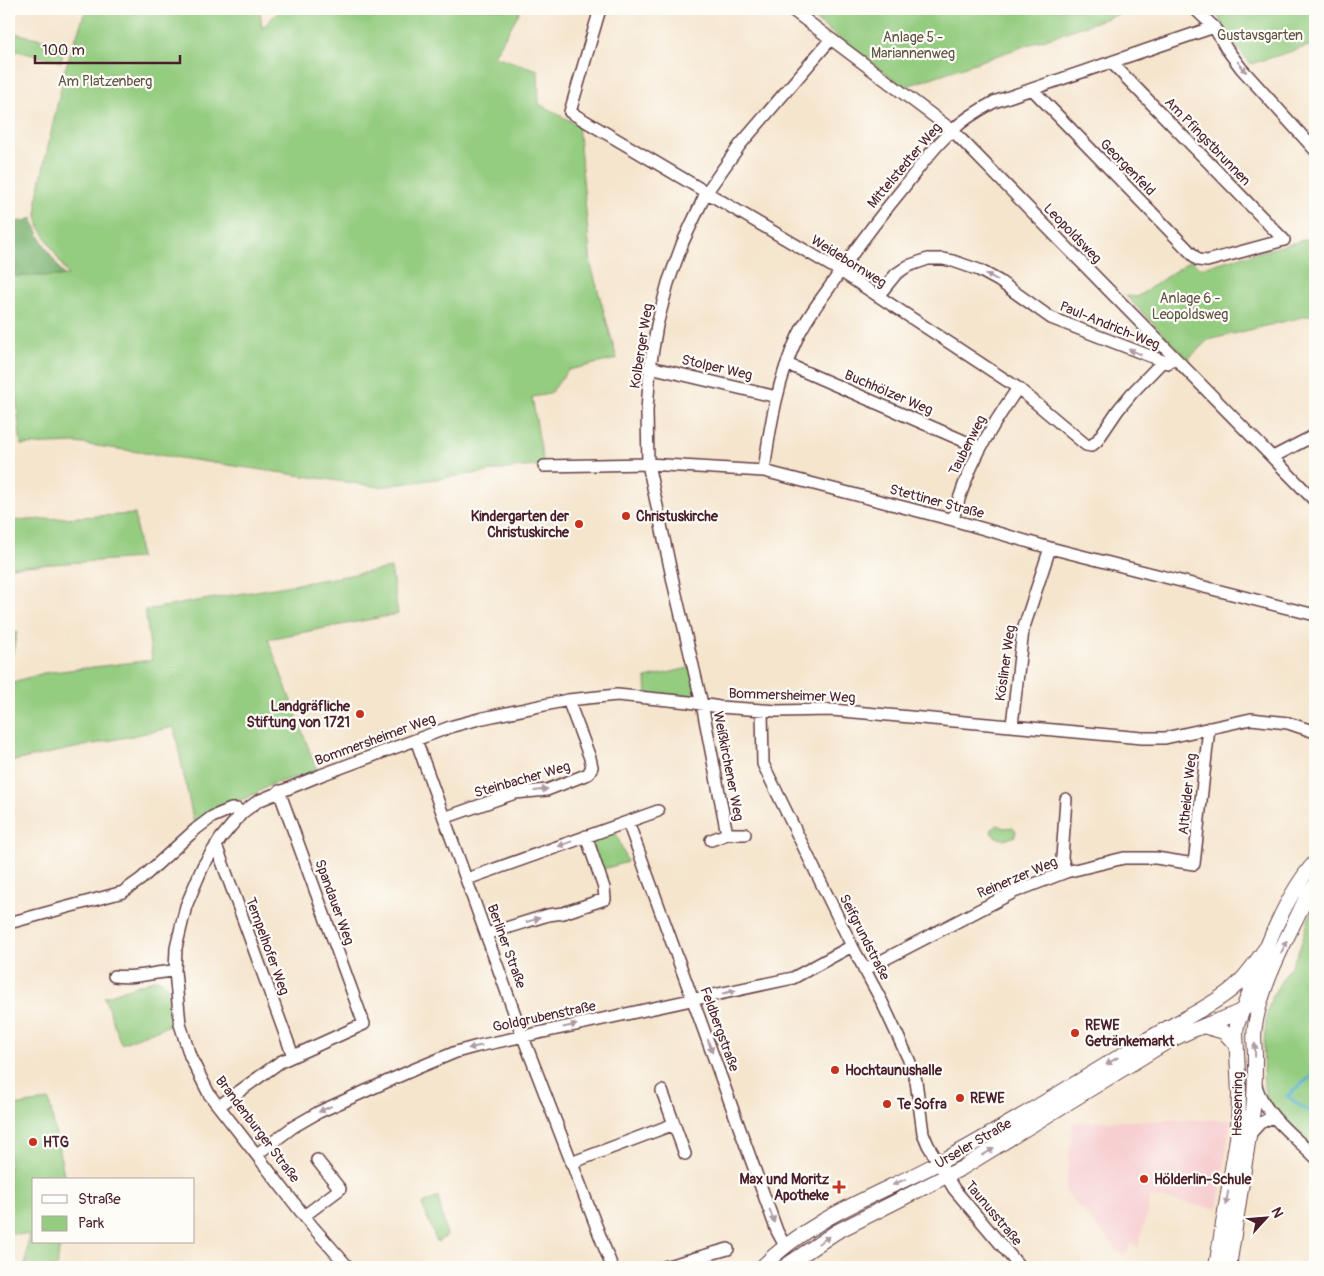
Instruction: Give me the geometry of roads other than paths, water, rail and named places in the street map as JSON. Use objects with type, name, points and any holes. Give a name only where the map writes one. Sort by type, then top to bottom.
[{"type":"street","name":"Weidebornweg","points":[[600,9],[570,112],[840,271],[1018,388],[1086,445],[1093,445],[1100,438],[1118,410],[1162,362]]},
{"type":"street","name":"Leopoldsweg","points":[[791,9],[952,130],[1315,501]]},
{"type":"street","points":[[1195,9],[1214,27],[1226,48],[1241,68],[1315,150]]},
{"type":"street","name":"Mittelstedter Weg","points":[[764,471],[769,430],[777,397],[798,335],[840,271],[888,206],[952,130],[994,102],[1214,27]]},
{"type":"street","name":"Kolberger Weg","points":[[702,704],[648,464],[647,411],[650,367],[657,325],[668,283],[683,242],[706,193],[740,145],[831,39]]},
{"type":"street","name":"Am Pfingstbrunnen","points":[[1111,62],[1284,240],[1204,261]]},
{"type":"street","name":"Georgenfeld","points":[[1032,89],[1191,253],[1198,260],[1204,261]]},
{"type":"street","name":"Paul-Andrich-Weg","points":[[878,296],[896,274],[908,266],[928,259],[953,260],[979,270],[998,281],[1051,318],[1162,362],[1182,366]]},
{"type":"street","name":"Buchhölzer Weg","points":[[787,364],[980,448]]},
{"type":"street","name":"Stolper Weg","points":[[650,367],[777,397]]},
{"type":"street","name":"Taubenweg","points":[[952,520],[964,480],[980,448],[997,418],[1018,388]]},
{"type":"street","points":[[1273,457],[1315,435]]},
{"type":"street","name":"Stettiner Straße","points":[[544,466],[648,464],[764,471],[952,520],[1050,548],[1315,615]]},
{"type":"street","name":"Kösliner Weg","points":[[1012,725],[1022,630],[1050,548]]},
{"type":"street","name":"Bommersheimer Weg","points":[[279,791],[416,740],[483,718],[568,700],[617,695],[719,707],[762,710],[832,710],[1150,738],[1165,738],[1251,719],[1288,723],[1315,732]]},
{"type":"street","name":"Steinbacher Weg","points":[[444,818],[515,793],[546,790],[588,774],[592,767],[590,758],[568,700]]},
{"type":"street","name":"Weißkirchener Weg","points":[[702,704],[727,834]]},
{"type":"street","name":"Seifgrundstraße","points":[[762,710],[763,764],[864,970],[882,1000],[909,1060],[916,1082],[923,1133],[946,1177]]},
{"type":"street","name":"Altheider Weg","points":[[1194,864],[1209,728]]},
{"type":"street","name":"Berliner Straße","points":[[416,740],[523,1036],[612,1267]]},
{"type":"street","name":"Brandenburger Straße","points":[[279,791],[258,801],[242,813],[227,830],[203,866],[186,906],[176,948],[175,971],[178,1013],[182,1032],[199,1076],[219,1106],[304,1216],[348,1267]]},
{"type":"street","name":"Spandauer Weg","points":[[279,791],[364,1024],[293,1056]]},
{"type":"street","points":[[1066,799],[1062,858],[1066,872]]},
{"type":"street","points":[[9,923],[123,892],[141,879],[212,817],[231,809],[237,809],[242,813]]},
{"type":"street","points":[[467,879],[658,811]]},
{"type":"street","name":"Feldbergstraße","points":[[628,822],[785,1246]]},
{"type":"street","name":"Weißkirchener Weg","points":[[711,840],[727,834],[745,834]]},
{"type":"street","points":[[487,934],[548,915],[564,913],[606,899],[586,836]]},
{"type":"street","name":"Tempelhofer Weg","points":[[216,845],[293,1056]]},
{"type":"street","name":"Reinerzer Weg","points":[[864,970],[1006,896],[1066,872],[1124,858],[1156,858],[1194,864]]},
{"type":"street","points":[[1268,945],[1294,890],[1315,862]]},
{"type":"street","points":[[1264,991],[1308,894],[1315,885]]},
{"type":"street","name":"Hessenring","points":[[1216,1267],[1238,1132],[1239,1094],[1236,1032],[1268,945]]},
{"type":"street","name":"Urseler Straße","points":[[768,1265],[785,1246],[827,1218],[938,1163],[1219,999],[1233,989],[1256,963],[1268,945]]},
{"type":"street","name":"Goldgrubenstraße","points":[[257,1154],[304,1119],[390,1079],[465,1049],[793,978],[852,946]]},
{"type":"street","points":[[114,976],[135,978],[158,972],[175,971]]},
{"type":"street","name":"Hessenring","points":[[1229,1267],[1250,1134],[1255,1084],[1254,1031],[1264,991]]},
{"type":"street","name":"Urseler Straße","points":[[784,1267],[836,1232],[946,1177],[1162,1045],[1243,1010],[1258,1000],[1264,991]]},
{"type":"street","name":"Urseler Straße","points":[[1184,1018],[1228,1003],[1243,1010]]},
{"type":"street","points":[[1243,1010],[1249,1017],[1254,1031]]},
{"type":"street","points":[[1203,1026],[1224,1032],[1237,1046]]},
{"type":"street","points":[[219,1106],[276,1065],[293,1056]]},
{"type":"street","points":[[1255,1084],[1261,1100],[1273,1117],[1315,1157]]},
{"type":"street","points":[[662,1091],[685,1154]]},
{"type":"street","points":[[1250,1134],[1260,1123],[1273,1117]]},
{"type":"street","points":[[571,1163],[674,1124]]},
{"type":"street","name":"Brandenburger Straße","points":[[304,1216],[340,1189],[317,1160]]},
{"type":"street","name":"Taunusstraße","points":[[946,1177],[1020,1267]]},
{"type":"street","points":[[664,1267],[728,1249]]},
{"type":"waterway","points":[[1315,1073],[1287,1096],[1311,1113],[1315,1112]]},
{"type":"place","name":"Christuskirche","points":[[626,516]]},
{"type":"place","name":"Kindergarten der Christuskirche","points":[[579,524]]},
{"type":"place","name":"Landgräfliche Stiftung von 1721","points":[[360,714]]},
{"type":"place","name":"REWE Getränkemarkt","points":[[1075,1033]]},
{"type":"place","name":"Hochtaunushalle","points":[[835,1070]]},
{"type":"place","name":"REWE","points":[[960,1098]]},
{"type":"place","name":"Te Sofra","points":[[887,1104]]},
{"type":"place","name":"HTG","points":[[33,1142]]},
{"type":"place","name":"Hölderlin-Schule","points":[[1144,1179]]},
{"type":"place","name":"Max und Moritz Apotheke","points":[[839,1187]]},
{"type":"park label","name":"Gustavsgarten","points":[[1260,35]]},
{"type":"park label","name":"Anlage 5 - Mariannenweg","points":[[913,46]]},
{"type":"park label","name":"Am Platzenberg","points":[[105,81]]},
{"type":"park label","name":"Anlage 6 - Leopoldsweg","points":[[1190,306]]}]
